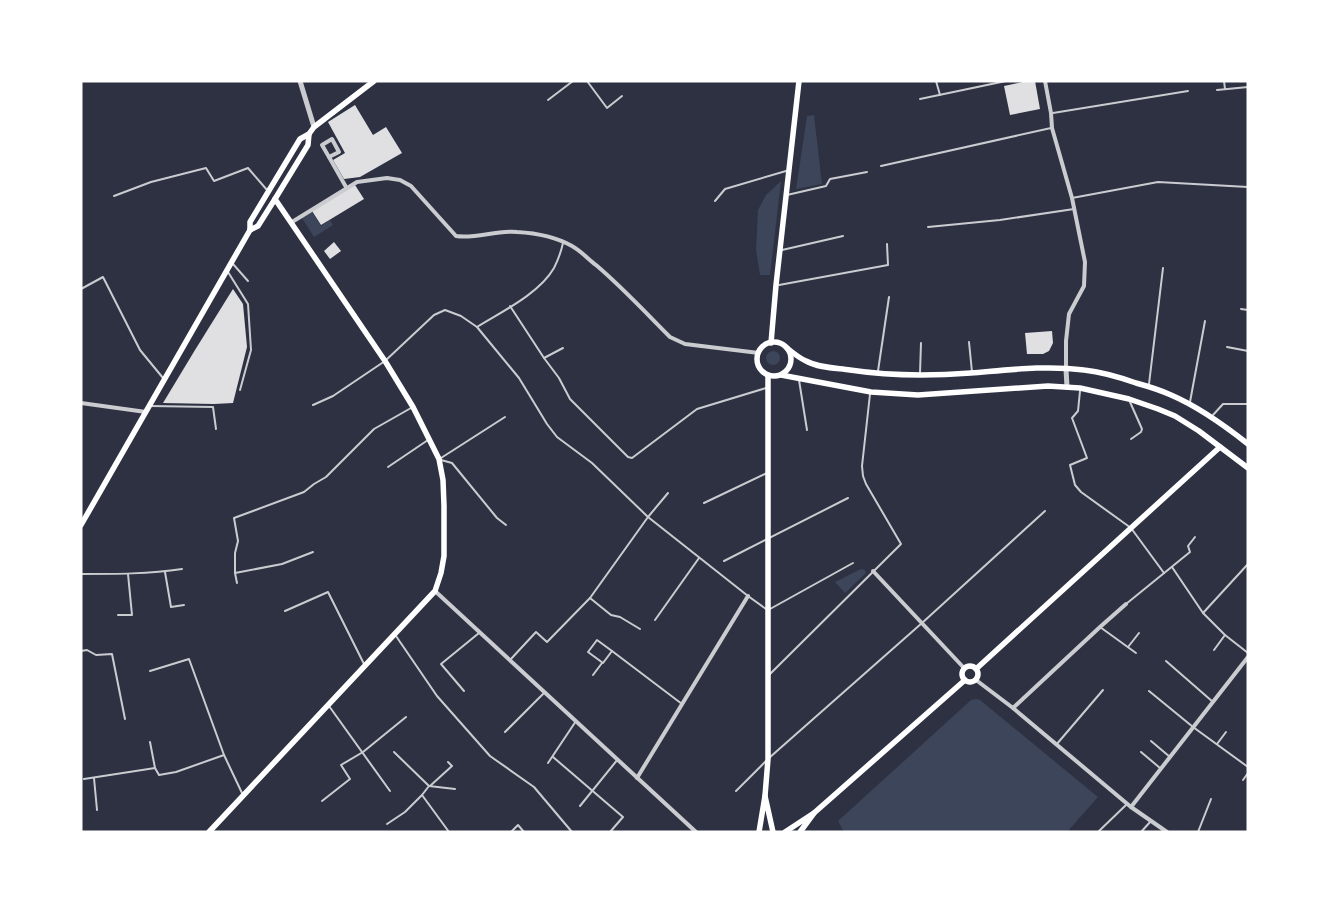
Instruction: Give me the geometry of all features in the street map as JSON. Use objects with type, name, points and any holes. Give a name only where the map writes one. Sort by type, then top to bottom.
[{"type":"main road","points":[[82,526],[250,230],[250,222],[300,139],[309,134],[314,127],[374,81]]},
{"type":"main road","points":[[771,342],[799,81]]},
{"type":"main road","points":[[250,230],[258,226],[275,199],[308,145],[309,134]]},
{"type":"main road","points":[[209,832],[435,591],[442,573],[444,556],[442,480],[439,459],[430,439],[385,361],[275,199]]},
{"type":"main road","points":[[1248,444],[1211,417],[1171,395],[1101,373],[1084,370],[1016,368],[920,376],[878,374],[812,364],[780,343],[771,342],[762,348],[757,358],[760,368],[768,375],[780,375],[870,392],[918,395],[1048,386],[1080,388],[1129,399],[1175,416],[1199,431],[1248,468]]},
{"type":"main road","points":[[780,375],[785,372],[791,363],[790,353],[787,348]]},
{"type":"main road","points":[[759,832],[765,796],[768,759],[768,375]]},
{"type":"main road","points":[[976,669],[1220,447]]},
{"type":"main road","points":[[972,666],[978,673],[976,680],[969,682],[965,680],[962,673],[964,668],[972,666]]},
{"type":"main road","points":[[785,832],[814,813],[965,680]]},
{"type":"main road","points":[[765,796],[773,832]]},
{"type":"main road","points":[[800,832],[814,813]]},
{"type":"street","points":[[300,81],[314,127]]},
{"type":"street","points":[[1045,81],[1052,128],[1072,198],[1085,262],[1084,286],[1069,314],[1066,341],[1067,387]]},
{"type":"street","points":[[329,158],[339,152],[332,140],[322,145],[329,158],[346,187]]},
{"type":"street","points":[[292,222],[356,182],[375,178],[400,180],[411,186],[456,236],[472,237],[516,232],[563,242],[578,251],[605,273],[670,337],[678,342],[759,352]]},
{"type":"street","points":[[81,403],[148,409]]},
{"type":"street","points":[[873,571],[964,668]]},
{"type":"street","points":[[435,591],[696,832]]},
{"type":"street","points":[[637,778],[748,596]]},
{"type":"street","points":[[1013,708],[1126,604]]},
{"type":"street","points":[[1129,805],[1170,757],[1248,657]]},
{"type":"street","points":[[976,680],[1013,708],[1129,805],[1167,832]]},
{"type":"lane","points":[[548,100],[573,81]]},
{"type":"lane","points":[[587,81],[607,108],[622,96]]},
{"type":"lane","points":[[936,81],[940,95]]},
{"type":"lane","points":[[920,99],[1006,81]]},
{"type":"lane","points":[[1224,81],[1225,89]]},
{"type":"lane","points":[[1217,90],[1248,87]]},
{"type":"lane","points":[[1051,113],[1188,91]]},
{"type":"lane","points":[[881,166],[1052,128]]},
{"type":"lane","points":[[114,196],[151,182],[206,168],[214,181],[248,168],[268,192]]},
{"type":"lane","points":[[716,202],[726,189],[789,171]]},
{"type":"lane","points":[[786,195],[826,186],[830,179],[866,172]]},
{"type":"lane","points":[[1072,198],[1158,182],[1248,186]]},
{"type":"lane","points":[[928,227],[1000,220],[1074,209]]},
{"type":"lane","points":[[780,250],[843,236]]},
{"type":"lane","points":[[477,327],[533,293],[553,270],[563,242]]},
{"type":"lane","points":[[776,285],[888,265],[887,244]]},
{"type":"lane","points":[[231,263],[248,281]]},
{"type":"lane","points":[[1149,387],[1163,268]]},
{"type":"lane","points":[[227,270],[248,304],[251,350],[240,390]]},
{"type":"lane","points":[[81,289],[103,277],[140,350],[165,380]]},
{"type":"lane","points":[[878,374],[889,296]]},
{"type":"lane","points":[[510,306],[559,378],[570,399],[626,455],[632,458],[697,410],[768,388]]},
{"type":"lane","points":[[1241,308],[1248,310]]},
{"type":"lane","points":[[313,405],[333,396],[385,361],[434,315],[445,310],[461,316],[477,327],[519,378],[557,437],[592,463],[648,517],[768,611],[853,563]]},
{"type":"lane","points":[[1190,404],[1205,321]]},
{"type":"lane","points":[[920,376],[921,342]]},
{"type":"lane","points":[[968,342],[972,373]]},
{"type":"lane","points":[[1227,347],[1248,351]]},
{"type":"lane","points":[[544,358],[563,348]]},
{"type":"lane","points":[[799,379],[807,430]]},
{"type":"lane","points":[[1080,388],[1078,411],[1072,418],[1088,458],[1070,465],[1075,485],[1081,492],[1131,528],[1164,573]]},
{"type":"lane","points":[[768,676],[901,544],[862,476],[870,392]]},
{"type":"lane","points":[[1129,399],[1142,429],[1132,439]]},
{"type":"lane","points":[[1211,417],[1223,404],[1248,404]]},
{"type":"lane","points":[[148,409],[213,407],[216,429]]},
{"type":"lane","points":[[237,584],[234,552],[238,541],[234,518],[304,492],[326,477],[374,429],[413,407]]},
{"type":"lane","points":[[439,459],[504,418]]},
{"type":"lane","points":[[388,467],[430,439]]},
{"type":"lane","points":[[439,459],[452,462],[497,518],[506,526]]},
{"type":"lane","points":[[704,503],[768,473]]},
{"type":"lane","points":[[510,660],[536,632],[547,642],[590,598],[668,492]]},
{"type":"lane","points":[[724,561],[848,498]]},
{"type":"lane","points":[[736,791],[768,759],[1045,511]]},
{"type":"lane","points":[[1126,604],[1190,552],[1188,546],[1195,537]]},
{"type":"lane","points":[[235,573],[282,564],[313,552]]},
{"type":"lane","points":[[655,620],[699,558]]},
{"type":"lane","points":[[1203,613],[1248,564]]},
{"type":"lane","points":[[1172,567],[1203,613],[1225,635],[1248,653]]},
{"type":"lane","points":[[81,574],[128,574],[182,569]]},
{"type":"lane","points":[[165,572],[171,607],[184,605]]},
{"type":"lane","points":[[118,616],[132,615],[128,574]]},
{"type":"lane","points":[[285,610],[328,592],[364,666]]},
{"type":"lane","points":[[590,598],[611,615],[620,616],[640,630]]},
{"type":"lane","points":[[1100,626],[1136,653]]},
{"type":"lane","points":[[464,691],[441,664],[480,632]]},
{"type":"lane","points":[[1128,647],[1139,633]]},
{"type":"lane","points":[[394,634],[436,696],[483,749],[539,792],[572,832]]},
{"type":"lane","points":[[1214,650],[1225,635]]},
{"type":"lane","points":[[603,663],[588,652],[597,640],[682,704]]},
{"type":"lane","points":[[81,651],[87,650],[96,655],[112,654],[125,719]]},
{"type":"lane","points":[[594,675],[612,651]]},
{"type":"lane","points":[[150,671],[189,660],[224,755],[243,795]]},
{"type":"lane","points":[[1166,661],[1213,702]]},
{"type":"lane","points":[[1056,745],[1103,690]]},
{"type":"lane","points":[[1149,691],[1193,727],[1248,767]]},
{"type":"lane","points":[[504,732],[545,693]]},
{"type":"lane","points":[[328,705],[390,792]]},
{"type":"lane","points":[[322,801],[350,780],[341,765],[363,752],[406,717]]},
{"type":"lane","points":[[548,763],[576,722]]},
{"type":"lane","points":[[1217,744],[1226,732]]},
{"type":"lane","points":[[1151,741],[1170,757]]},
{"type":"lane","points":[[150,742],[155,768],[159,775],[176,772],[224,755]]},
{"type":"lane","points":[[394,752],[429,786],[455,789]]},
{"type":"lane","points":[[1141,752],[1161,768]]},
{"type":"lane","points":[[553,757],[623,817],[610,832]]},
{"type":"lane","points":[[580,806],[618,759]]},
{"type":"lane","points":[[387,824],[405,812],[429,786],[452,766],[448,762]]},
{"type":"lane","points":[[84,779],[155,768]]},
{"type":"lane","points":[[1243,780],[1248,773]]},
{"type":"lane","points":[[94,778],[97,810]]},
{"type":"lane","points":[[422,795],[450,832]]},
{"type":"lane","points":[[1198,832],[1211,799]]},
{"type":"lane","points":[[1098,832],[1129,805]]},
{"type":"lane","points":[[1141,832],[1151,822]]},
{"type":"lane","points":[[510,832],[518,825],[524,832]]},
{"type":"shaded area","points":[[814,115],[822,184],[796,189],[807,116]]},
{"type":"shaded area","points":[[781,181],[770,275],[760,275],[756,250],[758,210],[766,195]]},
{"type":"shaded area","points":[[312,212],[321,226],[330,220],[333,225],[314,237],[302,218]]},
{"type":"shaded area","points":[[770,351],[776,351],[780,358],[776,365],[770,365],[766,361],[766,355]]},
{"type":"shaded area","points":[[861,569],[865,570],[866,573],[845,593],[835,582]]},
{"type":"shaded area","points":[[971,700],[980,700],[1098,797],[1067,832],[844,832],[838,821]]},
{"type":"building","points":[[1035,81],[1040,109],[1010,115],[1004,86]]},
{"type":"building","points":[[355,105],[373,135],[386,127],[402,153],[360,177],[344,179],[333,160],[345,153],[328,122]]},
{"type":"building","points":[[355,185],[364,199],[321,225],[312,211]]},
{"type":"building","points":[[334,242],[341,251],[330,259],[324,251]]},
{"type":"building","points":[[233,289],[243,304],[247,347],[233,403],[163,403],[195,350]]},
{"type":"building","points":[[1052,331],[1053,343],[1049,351],[1043,354],[1027,354],[1025,333]]}]
